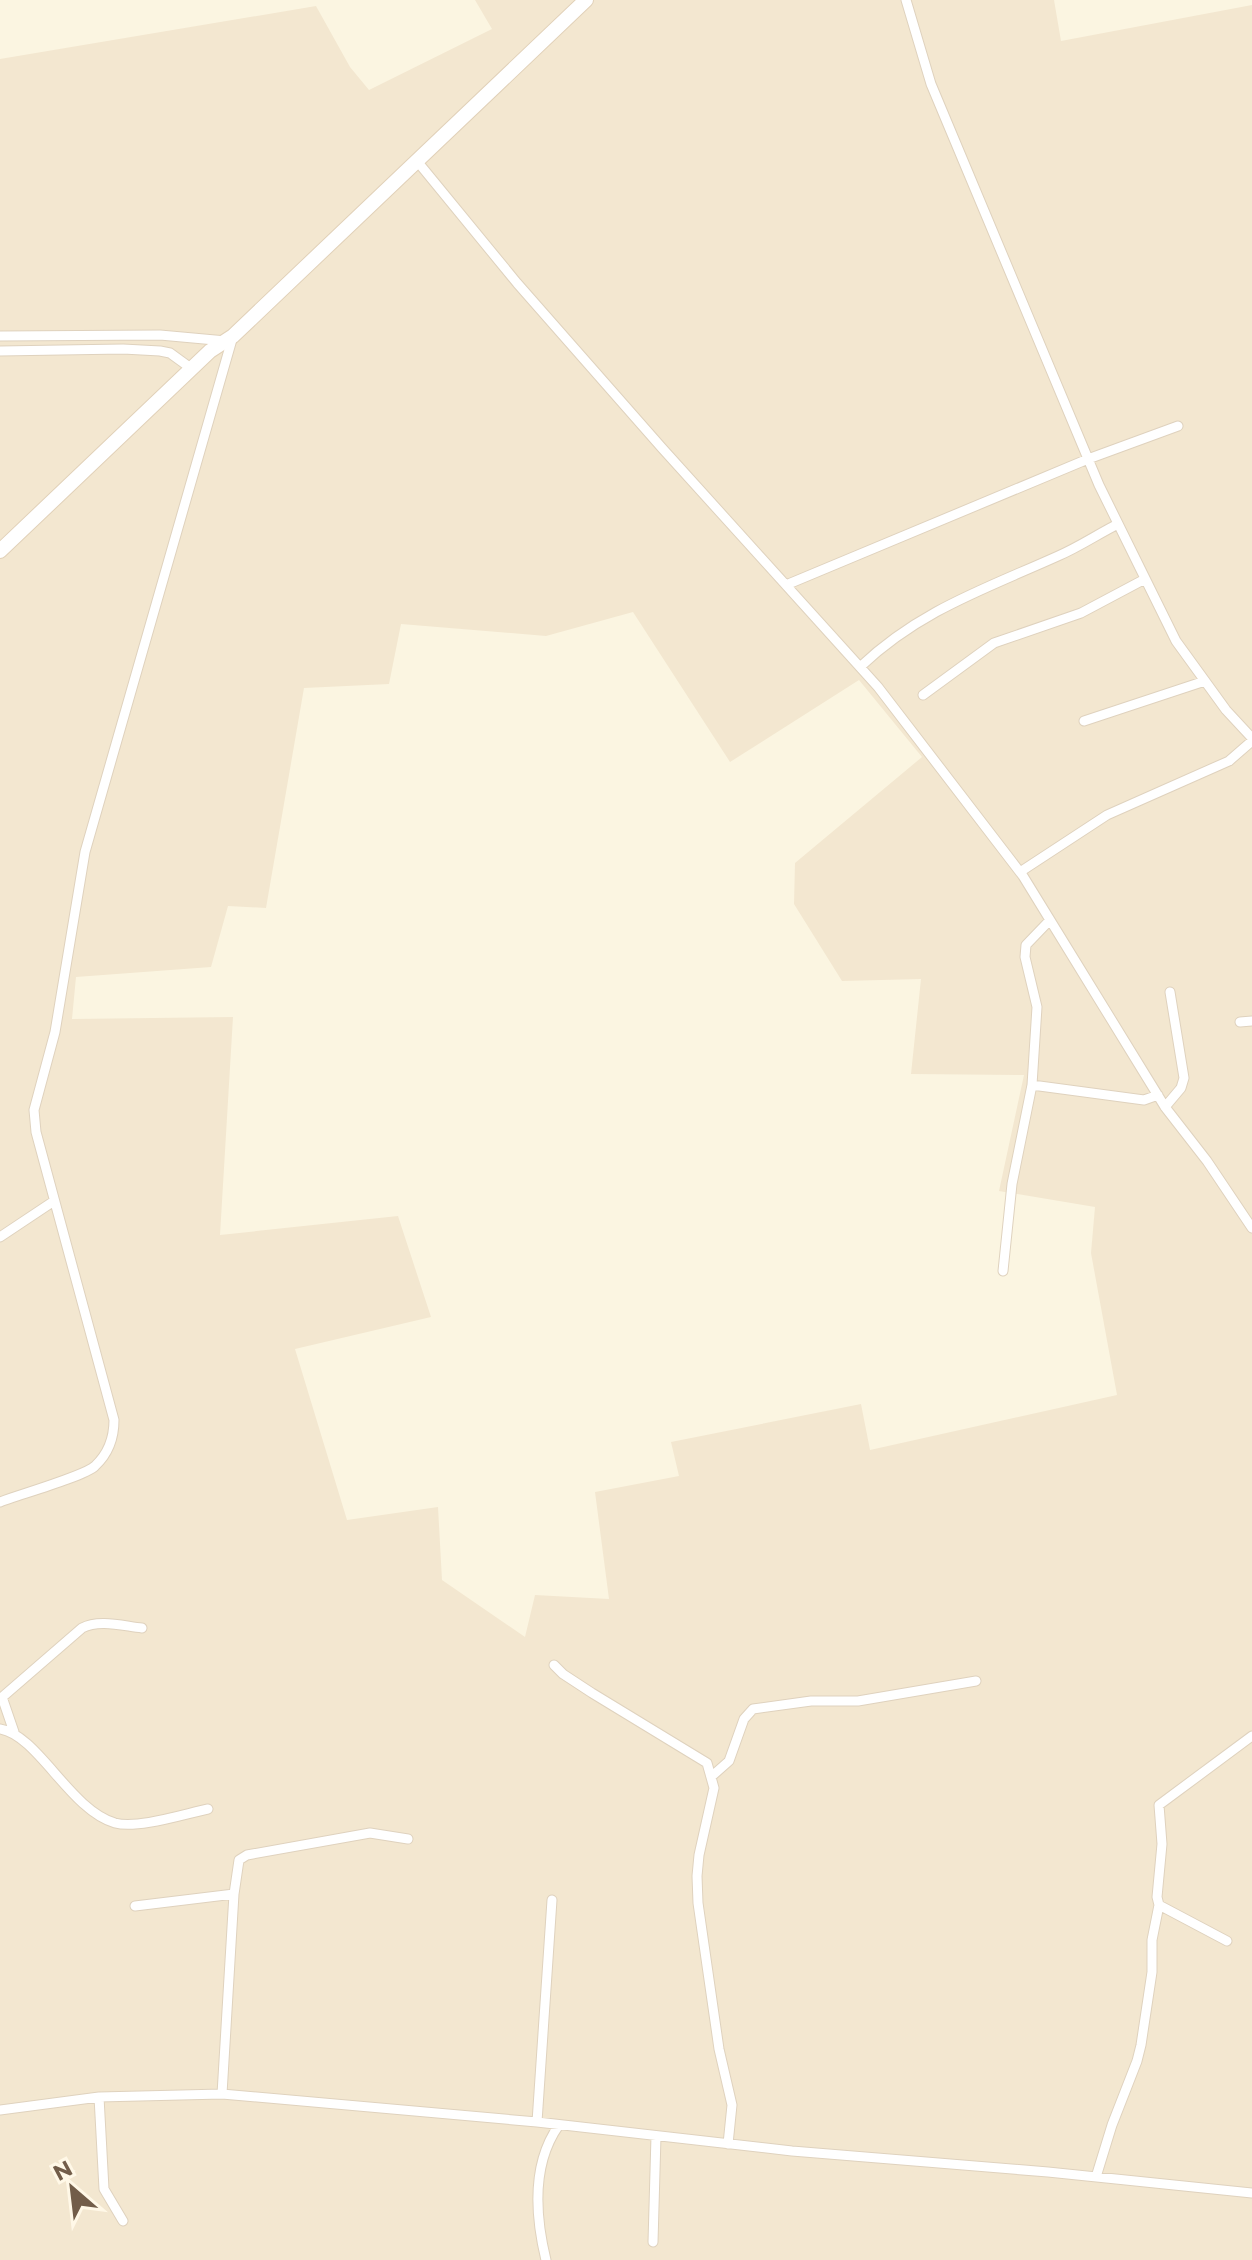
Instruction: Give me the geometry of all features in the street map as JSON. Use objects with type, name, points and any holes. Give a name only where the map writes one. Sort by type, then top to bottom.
[{"type":"main road","points":[[0,551],[210,351],[229,339],[586,0]]},
{"type":"street","points":[[906,0],[931,84],[1118,524],[1176,641],[1252,739],[1229,761],[1107,815],[1020,872]]},
{"type":"street","points":[[417,161],[517,283],[860,667],[1020,872],[1165,1107],[1252,1228]]},
{"type":"street","points":[[0,336],[160,335],[229,339],[85,852],[55,1032],[34,1110],[36,1132],[114,1420],[114,1436],[110,1447],[94,1468],[0,1502]]},
{"type":"street","points":[[0,351],[160,351],[170,353],[192,369]]},
{"type":"street","points":[[786,585],[1088,459],[1178,426]]},
{"type":"street","points":[[860,667],[885,644],[939,609],[1061,555],[1118,524]]},
{"type":"street","points":[[923,695],[994,643],[1081,613],[1145,579]]},
{"type":"street","points":[[1084,721],[1205,681]]},
{"type":"street","points":[[1003,1271],[1012,1184],[1032,1085],[1037,1007],[1025,957],[1026,945],[1050,920]]},
{"type":"street","points":[[1165,1107],[1181,1088],[1184,1078],[1170,992]]},
{"type":"street","points":[[1240,1022],[1252,1021]]},
{"type":"street","points":[[1032,1085],[1144,1100],[1158,1095]]},
{"type":"street","points":[[0,1237],[54,1201]]},
{"type":"street","points":[[142,1628],[90,1623],[1,1698],[14,1732],[71,1793],[116,1823],[133,1824],[208,1809]]},
{"type":"street","points":[[554,1665],[592,1693],[707,1763],[712,1776],[714,1788],[697,1876],[698,1903],[719,2049],[732,2105],[728,2144]]},
{"type":"street","points":[[712,1776],[729,1761],[744,1719],[753,1709],[811,1701],[858,1701],[976,1681]]},
{"type":"street","points":[[0,1729],[14,1732]]},
{"type":"street","points":[[1096,2177],[1141,2045],[1152,1972],[1152,1940],[1159,1905],[1162,1844],[1159,1805],[1252,1736]]},
{"type":"street","points":[[222,2094],[234,1894],[239,1860],[247,1855],[370,1833],[408,1839]]},
{"type":"street","points":[[135,1906],[234,1894]]},
{"type":"street","points":[[537,2122],[552,1900]]},
{"type":"street","points":[[1159,1905],[1227,1941]]},
{"type":"street","points":[[0,2110],[99,2097],[222,2094],[1252,2193]]},
{"type":"street","points":[[99,2097],[104,2189],[123,2221]]},
{"type":"street","points":[[546,2260],[540,2226],[540,2163],[548,2140],[559,2125]]},
{"type":"street","points":[[653,2242],[656,2136]]},
{"type":"shaded area","points":[[475,0],[1054,0],[1061,41],[1252,5],[1252,2260],[0,2260],[0,59],[316,6],[350,67],[369,90],[492,29]],"holes":[[[633,612],[730,762],[859,680],[922,757],[795,863],[794,904],[842,981],[921,979],[911,1074],[1024,1075],[999,1191],[1095,1207],[1091,1253],[1117,1395],[870,1450],[861,1404],[671,1442],[679,1476],[595,1492],[609,1599],[535,1595],[525,1637],[442,1580],[438,1507],[347,1520],[295,1349],[431,1317],[398,1216],[220,1235],[233,1017],[72,1019],[76,977],[211,967],[228,906],[266,908],[304,688],[389,684],[401,624],[546,636]]]}]
